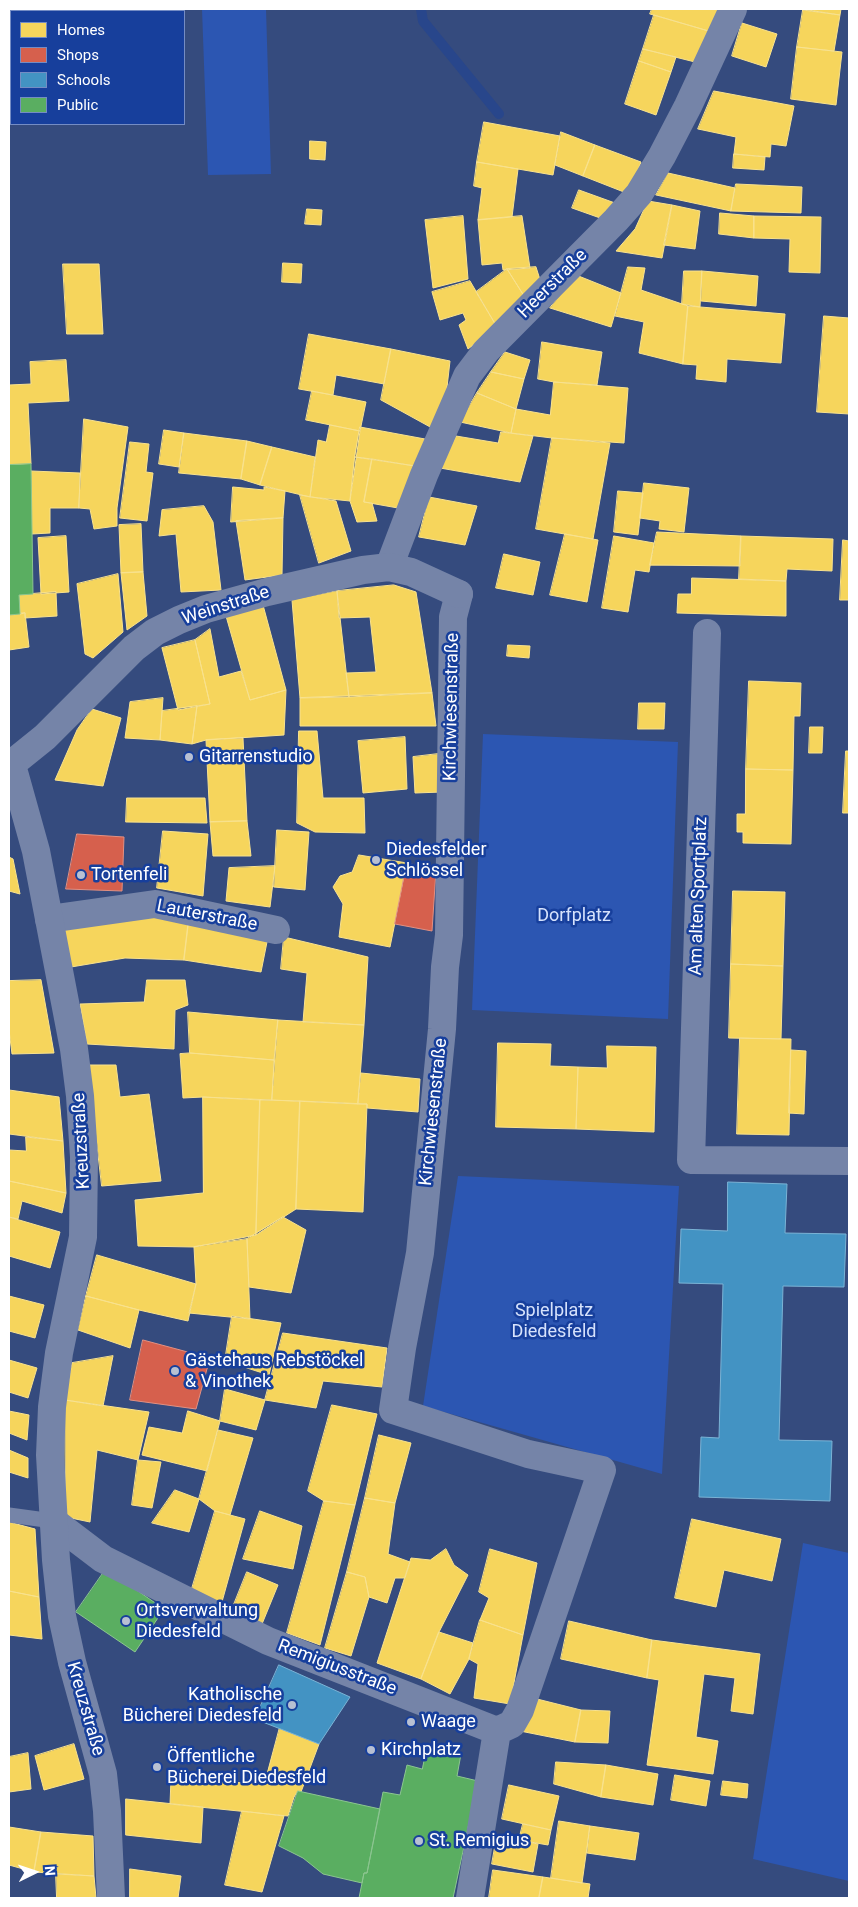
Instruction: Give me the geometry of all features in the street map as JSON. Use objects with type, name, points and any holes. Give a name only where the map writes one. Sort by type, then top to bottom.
[{"type":"street","name":"Heerstraße","points":[[389,567],[424,475],[467,376],[486,351],[616,220],[639,194],[662,156],[688,106],[733,9]]},
{"type":"street","name":"Weinstraße","points":[[10,765],[45,737],[134,648],[156,632],[197,613],[232,602],[353,572],[389,567],[411,572],[460,594]]},
{"type":"street","name":"Kirchwiesenstraße","points":[[460,594],[453,617],[448,935],[442,1029],[420,1253],[402,1348],[393,1410],[528,1454],[602,1470],[520,1710],[512,1724],[497,1731]]},
{"type":"street","name":"Am alten Sportplatz","points":[[708,633],[691,1160],[849,1161]]},
{"type":"street","name":"Kreuzstraße","points":[[10,765],[36,851],[75,1058],[82,1131],[85,1198],[83,1238],[59,1353],[52,1407],[50,1455],[53,1520],[62,1616],[72,1662],[103,1774],[107,1811],[111,1898]]},
{"type":"street","name":"Lauterstraße","points":[[49,919],[155,904],[276,930]]},
{"type":"street","name":"Remigiusstraße","points":[[53,1520],[103,1559],[232,1624],[268,1641],[497,1731]]},
{"type":"street","points":[[470,1898],[497,1731]]},
{"type":"lane","points":[[9,1515],[53,1520]]},
{"type":"green space","points":[[49,9],[157,9],[157,10]]},
{"type":"green space","points":[[202,9],[266,9],[271,174],[208,175]]},
{"type":"green space","name":"Dorfplatz","points":[[483,734],[678,742],[668,1019],[472,1010]]},
{"type":"green space","name":"Spielplatz Diedesfeld","points":[[458,1176],[679,1186],[662,1474],[423,1406]]},
{"type":"green space","points":[[803,1543],[849,1553],[849,1881],[753,1859]]},
{"type":"building: Homes","points":[[652,9],[722,9],[712,32],[650,14]]},
{"type":"building: Homes","points":[[808,9],[841,9],[840,15]]},
{"type":"building: Homes","points":[[803,10],[840,15],[834,51],[797,47]]},
{"type":"building: Homes","points":[[654,15],[712,32],[699,63],[643,49]]},
{"type":"building: Homes","points":[[742,23],[777,34],[766,67],[732,56]]},
{"type":"building: Homes","points":[[797,47],[842,52],[836,105],[791,99]]},
{"type":"building: Homes","points":[[643,49],[676,57],[671,72],[639,61]]},
{"type":"building: Homes","points":[[639,61],[671,72],[656,115],[625,104]]},
{"type":"building: Homes","points":[[714,91],[794,106],[786,146],[771,144],[770,157],[734,154],[736,137],[698,129]]},
{"type":"building: Homes","points":[[484,122],[560,136],[553,175],[477,162]]},
{"type":"building: Homes","points":[[561,132],[595,145],[583,176],[555,165]]},
{"type":"building: Homes","points":[[310,141],[326,142],[325,160],[310,159]]},
{"type":"building: Homes","points":[[595,145],[641,162],[629,194],[583,176]]},
{"type":"building: Homes","points":[[734,154],[765,157],[764,170],[733,168]]},
{"type":"building: Homes","points":[[477,162],[518,169],[512,217],[478,220],[482,188],[474,186]]},
{"type":"building: Homes","points":[[668,173],[735,188],[731,211],[656,195]]},
{"type":"building: Homes","points":[[736,184],[802,187],[801,213],[731,211]]},
{"type":"building: Homes","points":[[579,190],[615,203],[603,219],[572,208]]},
{"type":"building: Homes","points":[[648,201],[672,205],[662,258],[616,251],[635,229]]},
{"type":"building: Homes","points":[[672,205],[700,211],[695,249],[664,245]]},
{"type":"building: Homes","points":[[307,209],[322,210],[321,225],[305,224]]},
{"type":"building: Homes","points":[[720,213],[754,216],[754,238],[719,234]]},
{"type":"building: Homes","points":[[463,216],[468,279],[433,288],[425,220]]},
{"type":"building: Homes","points":[[522,216],[530,268],[503,270],[502,263],[482,265],[478,220]]},
{"type":"building: Homes","points":[[754,216],[821,217],[820,273],[789,272],[790,239],[754,238]]},
{"type":"building: Homes","points":[[283,263],[302,264],[301,283],[282,282]]},
{"type":"building: Homes","points":[[63,264],[99,264],[103,334],[67,334]]},
{"type":"building: Homes","points":[[536,267],[542,286],[526,299],[507,269]]},
{"type":"building: Homes","points":[[628,267],[645,268],[641,290],[688,306],[683,364],[639,353],[644,322],[615,316]]},
{"type":"building: Homes","points":[[507,269],[526,299],[497,327],[476,292]]},
{"type":"building: Homes","points":[[684,271],[702,271],[700,307],[682,304]]},
{"type":"building: Homes","points":[[702,271],[758,276],[756,306],[701,301]]},
{"type":"building: Homes","points":[[576,275],[621,293],[611,327],[550,308]]},
{"type":"building: Homes","points":[[470,281],[497,327],[468,349],[459,325],[466,320],[463,313],[440,320],[432,292]]},
{"type":"building: Homes","points":[[688,306],[785,314],[781,363],[727,359],[726,382],[696,379],[697,365],[683,364]]},
{"type":"building: Homes","points":[[824,316],[849,318],[849,414],[817,412]]},
{"type":"building: Homes","points":[[309,334],[391,349],[384,384],[336,375],[333,395],[299,389]]},
{"type":"building: Homes","points":[[542,342],[602,352],[597,385],[538,379]]},
{"type":"building: Homes","points":[[391,349],[450,361],[446,396],[432,428],[381,400]]},
{"type":"building: Homes","points":[[505,352],[530,360],[524,379],[491,372]]},
{"type":"building: Homes","points":[[66,360],[69,401],[28,403],[31,464],[9,465],[9,385],[31,384],[30,362]]},
{"type":"building: Homes","points":[[491,372],[524,379],[516,409],[477,393]]},
{"type":"building: Homes","points":[[554,382],[628,388],[624,443],[511,433],[516,409],[550,415]]},
{"type":"building: Homes","points":[[312,391],[366,402],[360,431],[306,420]]},
{"type":"building: Homes","points":[[477,393],[516,409],[511,433],[460,422]]},
{"type":"building: Homes","points":[[84,419],[128,427],[117,508],[117,526],[94,529],[90,509],[79,508]]},
{"type":"building: Homes","points":[[330,425],[360,431],[350,501],[310,497],[318,440],[326,442]]},
{"type":"building: Homes","points":[[360,427],[425,439],[415,466],[355,457]]},
{"type":"building: Homes","points":[[164,430],[184,433],[179,467],[159,464]]},
{"type":"building: Homes","points":[[501,432],[533,436],[520,482],[440,468],[456,436],[498,443]]},
{"type":"building: Homes","points":[[184,433],[247,441],[241,479],[179,473]]},
{"type":"building: Homes","points":[[552,438],[610,443],[593,539],[536,529]]},
{"type":"building: Homes","points":[[247,441],[272,447],[260,485],[241,479]]},
{"type":"building: Homes","points":[[130,442],[149,444],[146,472],[153,473],[147,521],[120,518]]},
{"type":"building: Homes","points":[[272,447],[315,457],[310,497],[260,485]]},
{"type":"building: Homes","points":[[355,457],[372,459],[364,502],[372,503],[377,521],[357,522],[350,501]]},
{"type":"building: Homes","points":[[372,459],[415,466],[398,508],[364,502]]},
{"type":"building: Homes","points":[[31,471],[80,473],[79,508],[50,508],[50,533],[32,534]]},
{"type":"building: Homes","points":[[644,483],[689,488],[684,532],[659,529],[660,521],[640,518]]},
{"type":"building: Homes","points":[[233,487],[264,490],[264,487],[285,491],[283,518],[231,522]]},
{"type":"building: Homes","points":[[618,491],[643,493],[638,535],[614,532]]},
{"type":"building: Homes","points":[[300,495],[336,501],[351,551],[319,563]]},
{"type":"building: Homes","points":[[429,497],[477,506],[465,545],[419,537]]},
{"type":"building: Homes","points":[[204,506],[213,522],[221,590],[181,592],[176,534],[159,536],[162,510]]},
{"type":"building: Homes","points":[[283,518],[282,575],[245,580],[236,521]]},
{"type":"building: Homes","points":[[141,524],[143,572],[121,573],[119,525]]},
{"type":"building: Homes","points":[[657,532],[741,536],[740,566],[650,565]]},
{"type":"building: Homes","points":[[565,534],[598,540],[587,602],[550,595]]},
{"type":"building: Homes","points":[[66,536],[69,592],[41,594],[38,538]]},
{"type":"building: Homes","points":[[614,536],[654,543],[649,572],[635,570],[628,612],[602,608]]},
{"type":"building: Homes","points":[[741,536],[833,539],[832,571],[787,569],[786,581],[739,579]]},
{"type":"building: Homes","points":[[843,540],[849,541],[849,600],[840,600]]},
{"type":"building: Homes","points":[[504,554],[540,562],[533,595],[496,588]]},
{"type":"building: Homes","points":[[143,572],[147,616],[127,630],[121,573]]},
{"type":"building: Homes","points":[[118,574],[123,632],[93,658],[85,654],[77,584]]},
{"type":"building: Homes","points":[[692,578],[786,581],[786,616],[677,613],[678,594],[691,594]]},
{"type":"building: Homes","points":[[394,585],[416,592],[432,693],[349,697],[346,673],[376,672],[370,617],[339,618],[337,591]]},
{"type":"building: Homes","points":[[337,591],[349,697],[300,698],[292,600]]},
{"type":"building: Homes","points":[[56,592],[57,616],[25,618],[25,613],[20,614],[19,595]]},
{"type":"building: Homes","points":[[263,605],[286,690],[250,700],[226,616]]},
{"type":"building: Homes","points":[[25,613],[29,647],[9,650],[9,615]]},
{"type":"building: Homes","points":[[210,629],[219,677],[241,671],[250,700],[286,690],[284,735],[206,740],[192,744],[197,706],[210,704],[195,640]]},
{"type":"building: Homes","points":[[195,640],[210,704],[178,710],[162,648]]},
{"type":"building: Homes","points":[[508,645],[530,646],[529,658],[507,656]]},
{"type":"building: Homes","points":[[749,681],[801,683],[800,716],[794,716],[793,770],[746,769]]},
{"type":"building: Homes","points":[[432,693],[436,726],[300,726],[300,698]]},
{"type":"building: Homes","points":[[163,698],[160,740],[125,738],[130,702]]},
{"type":"building: Homes","points":[[639,703],[665,703],[664,729],[638,729]]},
{"type":"building: Homes","points":[[197,706],[192,744],[160,740],[162,711]]},
{"type":"building: Homes","points":[[92,709],[121,718],[103,786],[55,780],[77,730]]},
{"type":"building: Homes","points":[[810,727],[823,727],[822,753],[809,753]]},
{"type":"building: Homes","points":[[299,731],[317,731],[323,798],[364,798],[365,833],[315,832],[297,823]]},
{"type":"building: Homes","points":[[405,737],[407,789],[363,793],[358,741]]},
{"type":"building: Homes","points":[[243,738],[247,821],[210,822],[206,740]]},
{"type":"building: Homes","points":[[846,751],[849,751],[849,813],[843,813]]},
{"type":"building: Homes","points":[[438,754],[442,792],[415,793],[413,757]]},
{"type":"building: Homes","points":[[746,769],[793,770],[791,844],[743,843],[743,832],[737,832],[737,814],[745,814]]},
{"type":"building: Homes","points":[[127,798],[205,798],[207,823],[126,822]]},
{"type":"building: Homes","points":[[247,821],[251,856],[213,856],[210,822]]},
{"type":"building: Homes","points":[[277,830],[309,832],[305,890],[274,887]]},
{"type":"building: Homes","points":[[163,831],[208,834],[203,896],[157,888]]},
{"type":"building: Homes","points":[[359,855],[407,863],[390,947],[339,937],[343,904],[333,887],[340,876],[352,872]]},
{"type":"building: Homes","points":[[9,857],[13,859],[20,894],[9,891]]},
{"type":"building: Homes","points":[[275,866],[270,907],[226,901],[229,868]]},
{"type":"building: Homes","points":[[733,891],[785,892],[783,966],[731,964]]},
{"type":"building: Homes","points":[[153,909],[189,918],[184,960],[125,958],[71,967],[62,924]]},
{"type":"building: Homes","points":[[189,918],[269,932],[261,972],[184,960]]},
{"type":"building: Homes","points":[[284,937],[368,957],[364,1025],[303,1022],[307,973],[281,969]]},
{"type":"building: Homes","points":[[731,964],[783,966],[781,1039],[729,1038]]},
{"type":"building: Homes","points":[[41,980],[54,1053],[12,1054],[9,1030],[9,981]]},
{"type":"building: Homes","points":[[147,980],[185,980],[188,1005],[175,1010],[174,1049],[87,1044],[80,1004],[144,1002]]},
{"type":"building: Homes","points":[[188,1012],[278,1020],[274,1060],[190,1053]]},
{"type":"building: Homes","points":[[278,1020],[364,1025],[358,1104],[272,1100]]},
{"type":"building: Homes","points":[[740,1038],[791,1039],[789,1135],[737,1134]]},
{"type":"building: Homes","points":[[498,1043],[551,1044],[550,1066],[578,1067],[576,1129],[496,1127]]},
{"type":"building: Homes","points":[[607,1046],[656,1047],[654,1132],[576,1129],[578,1067],[607,1068]]},
{"type":"building: Homes","points":[[791,1050],[806,1051],[804,1114],[789,1113]]},
{"type":"building: Homes","points":[[190,1053],[274,1060],[272,1100],[183,1098],[180,1054]]},
{"type":"building: Homes","points":[[88,1065],[116,1065],[120,1097],[149,1094],[161,1181],[102,1186]]},
{"type":"building: Homes","points":[[361,1073],[420,1079],[418,1112],[367,1108],[367,1104],[358,1104]]},
{"type":"building: Homes","points":[[9,1090],[59,1097],[63,1141],[9,1134]]},
{"type":"building: Homes","points":[[203,1097],[260,1100],[256,1235],[194,1247],[138,1246],[135,1200],[203,1193]]},
{"type":"building: Homes","points":[[260,1100],[300,1101],[296,1209],[256,1235]]},
{"type":"building: Homes","points":[[300,1101],[367,1104],[363,1212],[296,1209]]},
{"type":"building: Homes","points":[[26,1137],[63,1141],[66,1193],[9,1181],[9,1150],[26,1151]]},
{"type":"building: Homes","points":[[9,1181],[66,1193],[62,1213],[22,1201],[18,1219],[9,1217]]},
{"type":"building: Homes","points":[[9,1217],[60,1232],[50,1268],[9,1256]]},
{"type":"building: Homes","points":[[283,1217],[306,1230],[291,1293],[249,1287],[247,1239]]},
{"type":"building: Homes","points":[[247,1239],[250,1319],[189,1313],[196,1284],[194,1247]]},
{"type":"building: Homes","points":[[97,1255],[196,1284],[188,1321],[86,1296]]},
{"type":"building: Homes","points":[[9,1296],[44,1305],[35,1338],[9,1331]]},
{"type":"building: Homes","points":[[86,1296],[139,1310],[130,1348],[78,1330]]},
{"type":"building: Homes","points":[[232,1316],[281,1323],[269,1375],[225,1361]]},
{"type":"building: Homes","points":[[283,1333],[387,1348],[382,1387],[323,1381],[316,1408],[265,1400]]},
{"type":"building: Homes","points":[[113,1356],[103,1406],[65,1400],[72,1363]]},
{"type":"building: Homes","points":[[9,1360],[37,1368],[28,1398],[9,1392]]},
{"type":"building: Homes","points":[[225,1389],[265,1400],[256,1430],[220,1421]]},
{"type":"building: Homes","points":[[65,1400],[149,1412],[138,1460],[97,1450],[90,1522],[66,1517]]},
{"type":"building: Homes","points":[[332,1405],[377,1414],[355,1505],[324,1501],[308,1491]]},
{"type":"building: Homes","points":[[9,1411],[29,1415],[27,1440],[9,1433]]},
{"type":"building: Homes","points":[[188,1411],[220,1421],[207,1471],[142,1455],[149,1427],[182,1433]]},
{"type":"building: Homes","points":[[218,1430],[253,1438],[230,1515],[215,1511],[199,1499]]},
{"type":"building: Homes","points":[[379,1435],[411,1443],[395,1503],[365,1498]]},
{"type":"building: Homes","points":[[9,1450],[28,1458],[28,1478],[9,1472]]},
{"type":"building: Homes","points":[[138,1460],[161,1462],[152,1508],[132,1505]]},
{"type":"building: Homes","points":[[175,1490],[199,1499],[189,1532],[152,1523]]},
{"type":"building: Homes","points":[[365,1498],[395,1503],[388,1554],[410,1562],[405,1578],[395,1578],[387,1603],[369,1597],[365,1577],[347,1572]]},
{"type":"building: Homes","points":[[324,1501],[355,1505],[320,1645],[287,1633]]},
{"type":"building: Homes","points":[[215,1511],[245,1519],[220,1609],[191,1592]]},
{"type":"building: Homes","points":[[260,1511],[302,1526],[293,1569],[243,1559]]},
{"type":"building: Homes","points":[[692,1519],[781,1539],[772,1581],[724,1570],[716,1607],[675,1598]]},
{"type":"building: Homes","points":[[9,1522],[35,1529],[39,1597],[9,1591]]},
{"type":"building: Homes","points":[[446,1549],[454,1565],[468,1575],[439,1632],[421,1679],[377,1663],[411,1558],[430,1560]]},
{"type":"building: Homes","points":[[490,1549],[537,1563],[523,1635],[480,1620],[489,1598],[479,1592]]},
{"type":"building: Homes","points":[[247,1572],[278,1585],[262,1624],[231,1612]]},
{"type":"building: Homes","points":[[347,1572],[365,1577],[369,1597],[351,1656],[325,1648]]},
{"type":"building: Homes","points":[[9,1591],[39,1597],[42,1639],[9,1635]]},
{"type":"building: Homes","points":[[480,1620],[523,1635],[510,1704],[474,1698],[478,1664],[469,1659]]},
{"type":"building: Homes","points":[[569,1621],[652,1640],[647,1678],[561,1659]]},
{"type":"building: Homes","points":[[439,1632],[473,1643],[469,1659],[450,1694],[421,1679]]},
{"type":"building: Homes","points":[[652,1640],[760,1654],[753,1714],[731,1711],[735,1678],[704,1674],[696,1737],[718,1741],[713,1774],[647,1765],[659,1680],[647,1678]]},
{"type":"building: Homes","points":[[533,1698],[581,1710],[575,1742],[520,1731]]},
{"type":"building: Homes","points":[[581,1710],[610,1711],[608,1743],[575,1742]]},
{"type":"building: Homes","points":[[280,1727],[319,1744],[301,1792],[298,1791],[294,1797],[288,1816],[170,1804],[171,1779],[264,1784]]},
{"type":"building: Homes","points":[[74,1744],[84,1779],[44,1790],[35,1756]]},
{"type":"building: Homes","points":[[28,1753],[31,1789],[9,1792],[9,1757]]},
{"type":"building: Homes","points":[[556,1762],[606,1765],[601,1797],[554,1784]]},
{"type":"building: Homes","points":[[606,1765],[658,1774],[653,1805],[601,1797]]},
{"type":"building: Homes","points":[[675,1775],[710,1781],[706,1806],[671,1800]]},
{"type":"building: Homes","points":[[723,1781],[748,1784],[747,1798],[721,1795]]},
{"type":"building: Homes","points":[[509,1785],[559,1796],[551,1830],[502,1819]]},
{"type":"building: Homes","points":[[126,1799],[203,1807],[201,1843],[126,1835]]},
{"type":"building: Homes","points":[[242,1811],[284,1816],[262,1892],[225,1885]]},
{"type":"building: Homes","points":[[559,1821],[590,1826],[582,1883],[551,1878]]},
{"type":"building: Homes","points":[[523,1824],[551,1830],[548,1845],[519,1840]]},
{"type":"building: Homes","points":[[590,1826],[639,1833],[635,1860],[587,1853]]},
{"type":"building: Homes","points":[[9,1827],[41,1832],[34,1872],[9,1865]]},
{"type":"building: Homes","points":[[41,1832],[93,1836],[94,1876],[34,1872]]},
{"type":"building: Homes","points":[[497,1836],[538,1844],[533,1872],[492,1864]]},
{"type":"building: Homes","points":[[130,1869],[181,1876],[178,1898],[130,1898]]},
{"type":"building: Homes","points":[[493,1870],[543,1877],[539,1898],[489,1898]]},
{"type":"building: Homes","points":[[56,1874],[94,1876],[96,1898],[57,1898]]},
{"type":"building: Homes","points":[[543,1877],[590,1884],[588,1898],[539,1898]]},
{"type":"building: Shops","points":[[77,834],[124,837],[122,891],[66,889]]},
{"type":"building: Shops","points":[[407,863],[436,870],[432,931],[395,924]]},
{"type":"building: Shops","points":[[143,1340],[210,1358],[196,1409],[130,1400]]},
{"type":"building: Schools","points":[[728,1182],[787,1184],[785,1233],[846,1234],[844,1287],[783,1286],[779,1440],[832,1441],[830,1501],[699,1497],[701,1437],[719,1438],[723,1284],[679,1283],[681,1229],[727,1231]]},
{"type":"building: Schools","points":[[279,1665],[350,1697],[319,1744],[255,1719]]},
{"type":"building: Public","points":[[31,464],[33,594],[19,595],[20,614],[9,615],[9,465]]},
{"type":"building: Public","points":[[106,1569],[164,1609],[135,1652],[76,1612]]},
{"type":"building: Public","name":"St. Remigius","points":[[427,1747],[461,1754],[457,1776],[478,1781],[453,1898],[359,1898],[364,1873],[367,1873],[383,1792],[400,1795],[407,1765],[422,1769]]},
{"type":"building: Public","points":[[298,1791],[380,1809],[367,1873],[364,1873],[362,1883],[323,1874],[303,1858],[279,1846]]},
{"type":"waterway","points":[[421,9],[423,21],[499,114]]},
{"type":"place","name":"Gitarrenstudio","points":[[189,757]]},
{"type":"place","name":"Diedesfelder Schlössel","points":[[376,860]]},
{"type":"place","name":"Tortenfeli","points":[[81,875]]},
{"type":"place","name":"Gästehaus Rebstöckel & Vinothek","points":[[175,1371]]},
{"type":"place","name":"Ortsverwaltung Diedesfeld","points":[[126,1621]]},
{"type":"place","name":"Katholische Bücherei Diedesfeld","points":[[292,1705]]},
{"type":"place","name":"Waage","points":[[411,1722]]},
{"type":"place","name":"Kirchplatz","points":[[371,1750]]},
{"type":"place","name":"Öffentliche Bücherei Diedesfeld","points":[[157,1767]]},
{"type":"place","name":"St. Remigius","points":[[419,1841]]}]
